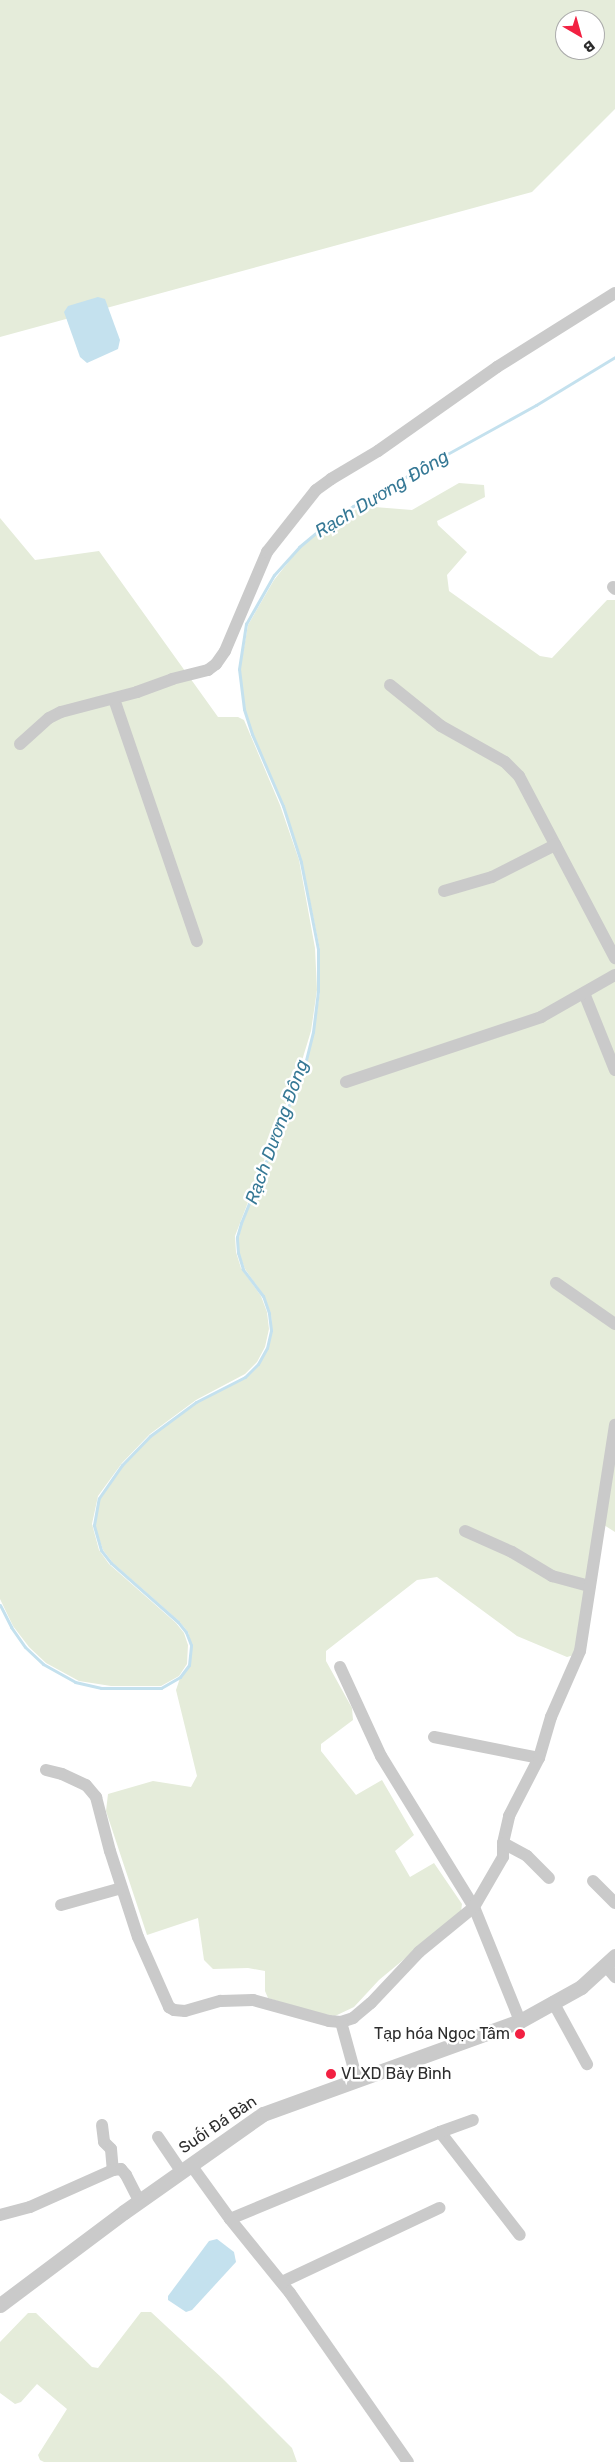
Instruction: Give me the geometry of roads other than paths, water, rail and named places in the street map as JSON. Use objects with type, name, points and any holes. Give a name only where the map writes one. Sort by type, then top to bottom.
[{"type":"street","points":[[20,744],[49,718],[61,712],[114,699],[172,679],[208,670],[216,664],[225,651],[267,552],[316,490],[378,451],[497,367],[615,294]]},
{"type":"street","points":[[390,685],[441,726],[505,762],[514,770],[615,958]]},
{"type":"street","points":[[114,699],[197,940]]},
{"type":"street","points":[[444,891],[492,877],[555,845]]},
{"type":"street","points":[[346,1082],[541,1017],[615,976]]},
{"type":"street","points":[[584,993],[615,1070]]},
{"type":"street","points":[[556,1283],[615,1324]]},
{"type":"street","points":[[46,1770],[62,1774],[92,1789],[138,1937],[166,2002],[174,2010],[185,2011],[221,2001],[253,2000],[329,2021],[341,2022],[360,2013],[420,1952],[474,1907],[503,1856],[503,1843],[509,1816],[539,1758],[551,1717],[580,1651],[615,1425]]},
{"type":"street","points":[[464,1531],[512,1552],[552,1576],[590,1586]]},
{"type":"street","points":[[340,1667],[381,1756],[474,1907],[520,2021]]},
{"type":"street","points":[[434,1737],[539,1758]]},
{"type":"street","points":[[503,1843],[527,1856],[549,1878]]},
{"type":"street","points":[[593,1881],[615,1903]]},
{"type":"street","points":[[61,1905],[122,1888]]},
{"type":"street","points":[[610,1960],[615,1977]]},
{"type":"street","name":"Suối Đá Bàn","points":[[0,2305],[139,2201],[263,2114],[520,2021],[581,1987],[610,1960]]},
{"type":"street","points":[[554,2002],[587,2064]]},
{"type":"street","points":[[341,2022],[357,2080]]},
{"type":"street","points":[[230,2219],[473,2120]]},
{"type":"street","points":[[102,2124],[104,2142],[110,2149],[113,2170]]},
{"type":"street","points":[[440,2132],[520,2236]]},
{"type":"street","points":[[158,2138],[230,2219],[282,2282],[408,2462]]},
{"type":"street","points":[[0,2215],[30,2207],[113,2170],[121,2169],[139,2201]]},
{"type":"street","points":[[282,2282],[439,2208]]},
{"type":"water","points":[[98,297],[105,299],[120,340],[118,349],[87,363],[80,357],[64,312],[68,306]]},
{"type":"water","points":[[217,2239],[234,2252],[236,2262],[192,2310],[186,2312],[168,2300],[168,2296],[209,2241]]},
{"type":"waterway","name":"Rạch Dương Đông","points":[[0,1605],[11,1627],[25,1647],[43,1664],[75,1682],[101,1688],[161,1688],[180,1677],[189,1665],[191,1645],[186,1632],[178,1622],[111,1563],[101,1550],[94,1525],[99,1498],[122,1465],[150,1436],[196,1402],[245,1377],[258,1364],[267,1348],[271,1330],[269,1313],[263,1296],[243,1269],[238,1253],[237,1237],[304,1068],[313,1032],[318,991],[318,949],[301,862],[283,806],[252,734],[244,709],[239,669],[246,624],[274,575],[299,547],[325,525],[353,506],[536,405],[615,357]]},
{"type":"place","name":"Tạp hóa Ngọc Tâm","points":[[520,2034]]},
{"type":"place","name":"VLXD Bảy Bình","points":[[331,2074]]}]
